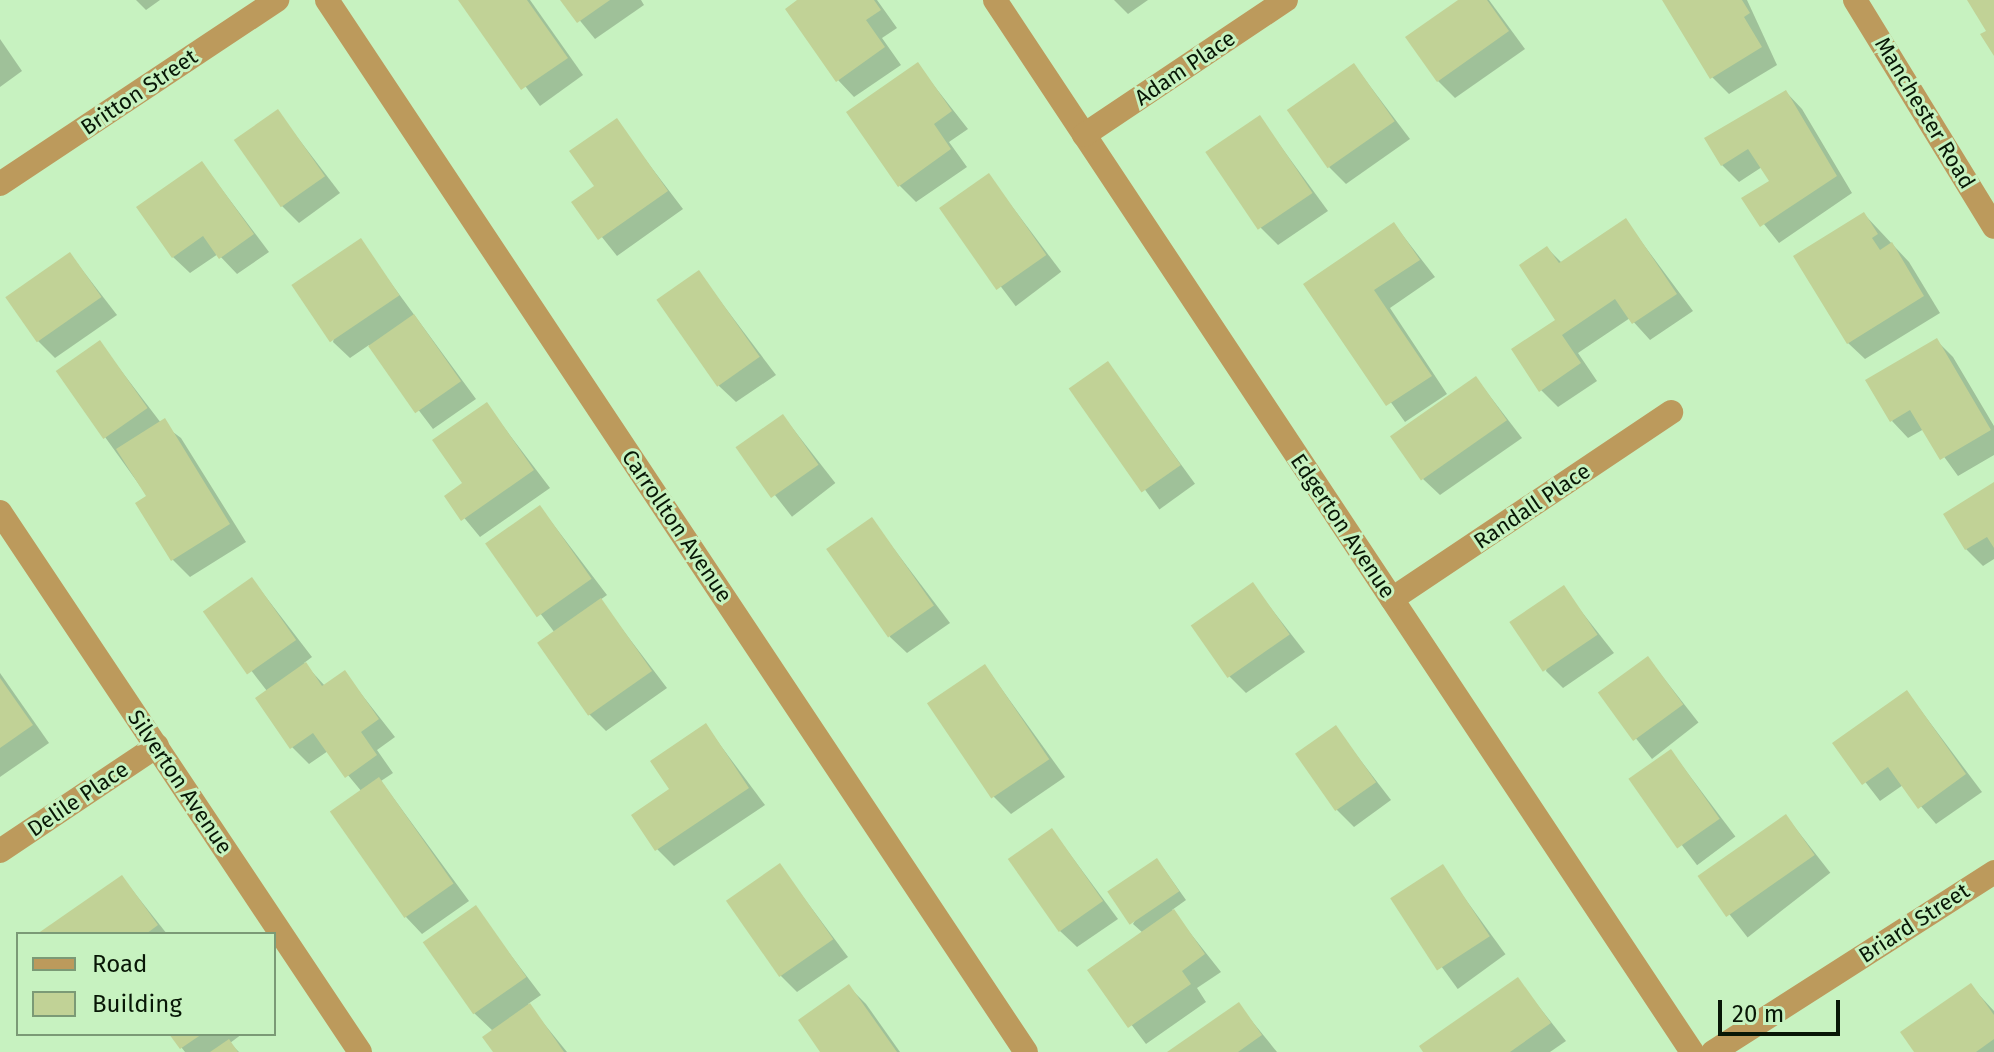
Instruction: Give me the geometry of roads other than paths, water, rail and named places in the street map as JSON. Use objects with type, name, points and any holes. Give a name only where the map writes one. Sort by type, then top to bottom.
[{"type":"street","name":"Britton Street","points":[[0,184],[277,0]]},
{"type":"street","name":"Carrollton Avenue","points":[[327,0],[1026,1052]]},
{"type":"street","name":"Edgerton Avenue","points":[[995,0],[1692,1052]]},
{"type":"street","name":"Adam Place","points":[[1084,135],[1286,0]]},
{"type":"street","name":"Manchester Road","points":[[1855,0],[1994,227]]},
{"type":"street","name":"Randall Place","points":[[1392,599],[1671,412]]},
{"type":"street","name":"Silverton Avenue","points":[[0,512],[360,1052]]},
{"type":"street","name":"Delile Place","points":[[0,851],[157,746]]},
{"type":"street","name":"Briard Street","points":[[1713,1052],[1994,872]]}]
